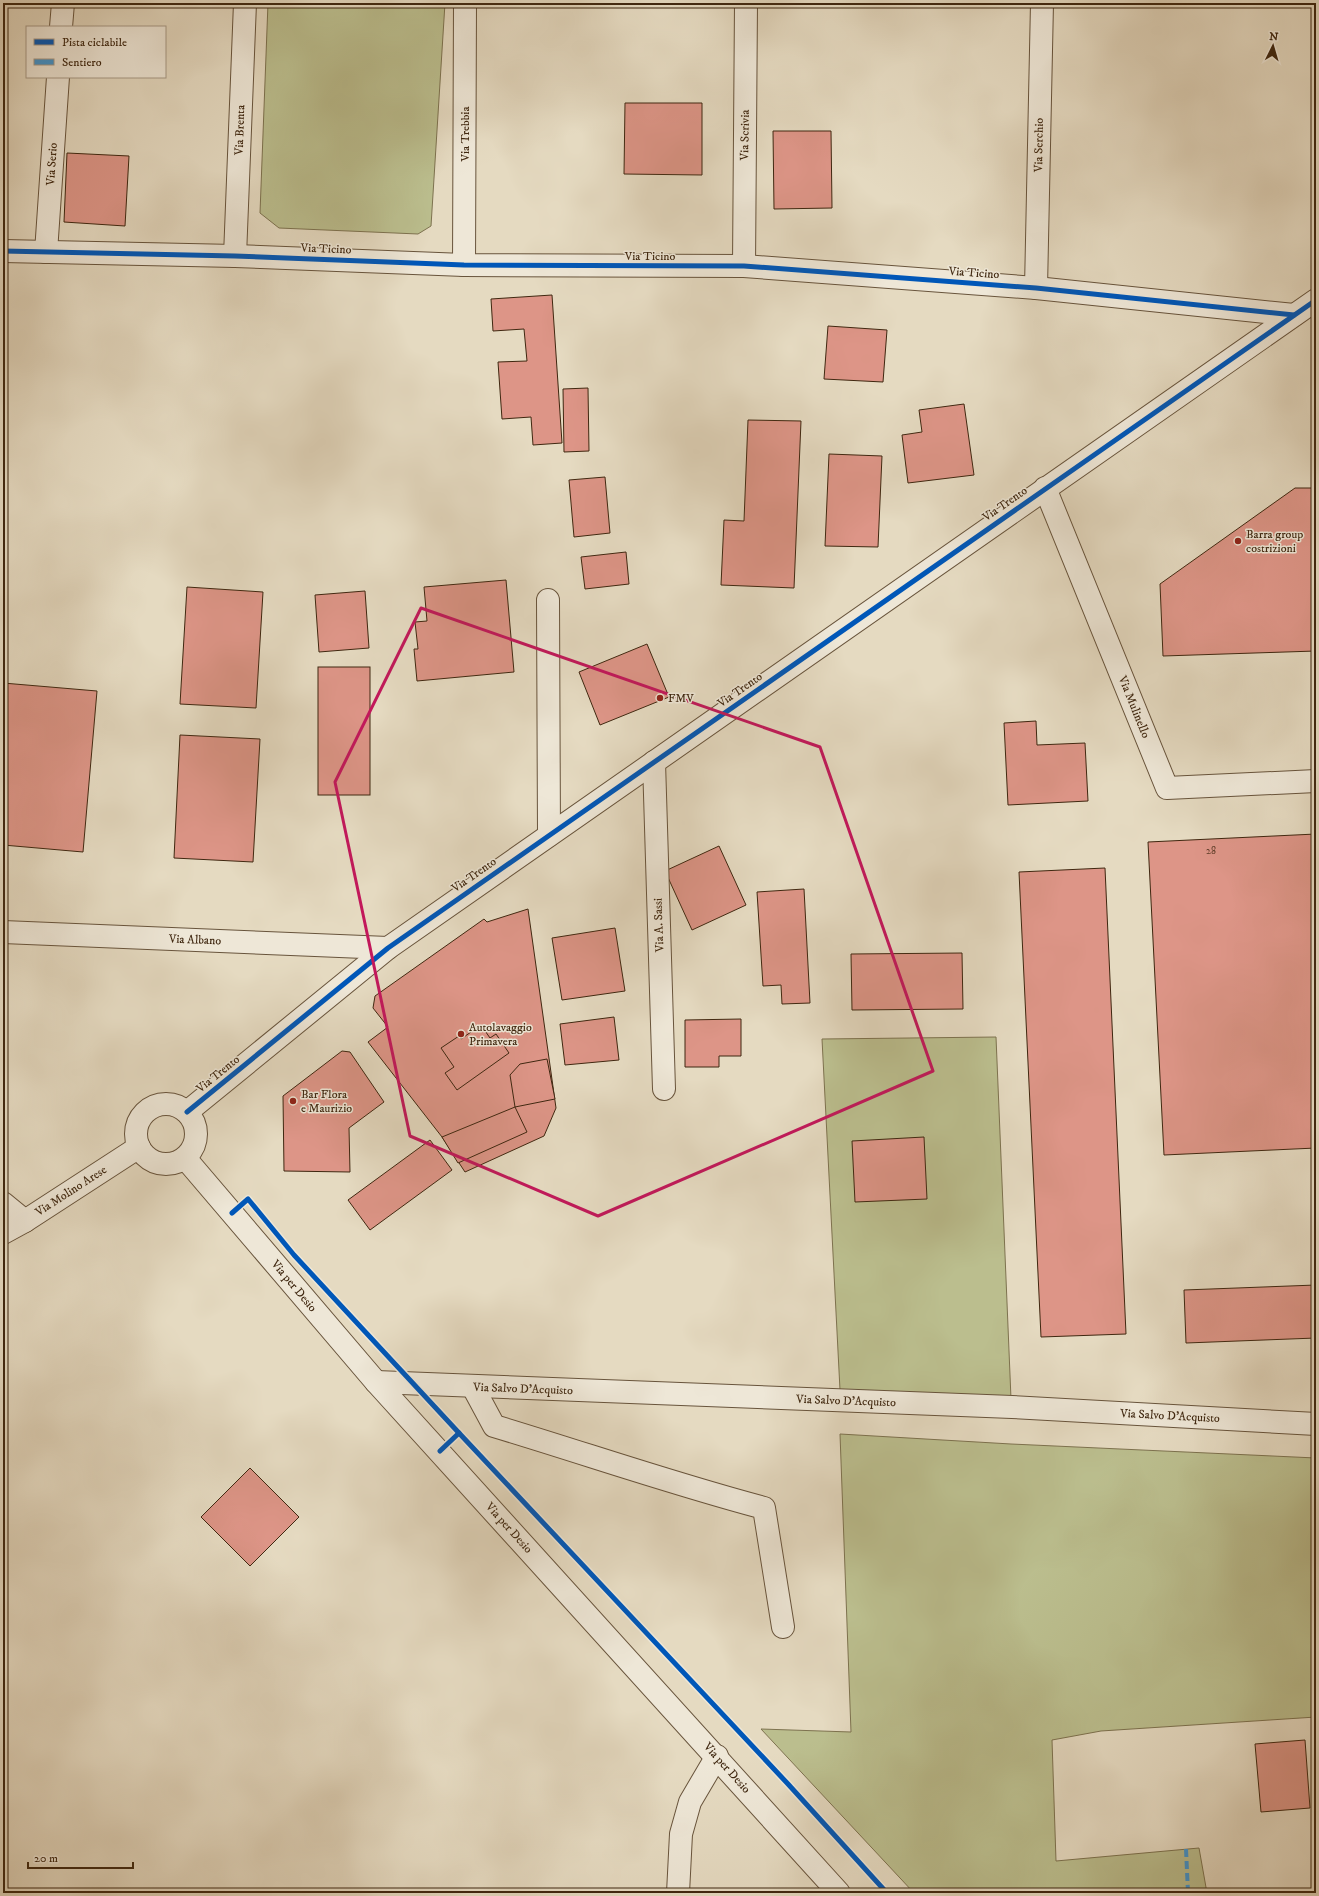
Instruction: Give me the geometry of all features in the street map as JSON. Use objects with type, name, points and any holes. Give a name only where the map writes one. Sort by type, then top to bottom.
[{"type":"street","points":[[61,26],[63,3]]},
{"type":"street","name":"Via Brenta","points":[[235,256],[245,3]]},
{"type":"street","name":"Via Trebbia","points":[[464,264],[465,3]]},
{"type":"street","name":"Via Scrivia","points":[[744,266],[746,3]]},
{"type":"street","name":"Via Serchio","points":[[1036,288],[1042,3]]},
{"type":"street","name":"Via Serio","points":[[46,252],[58,78]]},
{"type":"street","name":"Via Ticino","points":[[3,251],[235,256],[464,264],[744,266],[1036,288],[1294,315]]},
{"type":"street","name":"Via Trento","points":[[187,1112],[388,948],[1316,300]]},
{"type":"street","name":"Via Mulinello","points":[[1045,488],[1167,788],[1316,781]]},
{"type":"street","points":[[548,600],[549,836]]},
{"type":"street","name":"Via A. Sassi","points":[[654,762],[664,1089]]},
{"type":"street","name":"Via Albano","points":[[3,932],[388,948]]},
{"type":"street","points":[[165,1104],[177,1106],[187,1112],[194,1122],[197,1135],[194,1148],[185,1158],[176,1163],[165,1164],[154,1162],[145,1156],[139,1147],[136,1135],[137,1124],[144,1113],[153,1107],[165,1104]]},
{"type":"street","name":"Via Molino Arese","points":[[3,1233],[25,1221],[139,1147]]},
{"type":"street","name":"Via per Desio","points":[[185,1158],[376,1382],[717,1756],[839,1893]]},
{"type":"street","points":[[3,1203],[25,1221]]},
{"type":"street","name":"Via Salvo D'Acquisto","points":[[376,1382],[1012,1407],[1316,1424]]},
{"type":"street","points":[[473,1387],[494,1426],[698,1490],[764,1508],[783,1627]]},
{"type":"street","points":[[678,1893],[681,1834],[690,1802],[717,1756]]},
{"type":"highlighted area","points":[[421,608],[820,747],[933,1071],[598,1216],[410,1136],[335,782]]},
{"type":"green space","points":[[268,3],[445,3],[431,226],[418,234],[279,228],[260,213]]},
{"type":"green space","points":[[996,1037],[1011,1399],[840,1390],[822,1039]]},
{"type":"green space","points":[[840,1434],[1011,1444],[1316,1458],[1316,1717],[1101,1731],[1052,1740],[1056,1861],[1199,1848],[1207,1893],[914,1893],[761,1729],[851,1732]]},
{"type":"building","points":[[625,103],[702,103],[702,175],[624,174]]},
{"type":"building","points":[[773,131],[831,131],[832,208],[774,209]]},
{"type":"building","points":[[67,153],[129,156],[125,226],[64,222]]},
{"type":"building","points":[[552,295],[562,443],[533,445],[531,417],[502,419],[498,362],[527,361],[524,329],[493,331],[491,299]]},
{"type":"building","points":[[828,326],[887,330],[883,382],[824,379]]},
{"type":"building","points":[[588,388],[589,451],[564,452],[563,389]]},
{"type":"building","points":[[964,404],[974,475],[908,483],[902,435],[922,432],[919,410]]},
{"type":"building","points":[[748,420],[801,421],[794,588],[721,585],[724,520],[744,521]]},
{"type":"building","points":[[829,454],[882,456],[878,547],[825,546]]},
{"type":"building","points":[[605,477],[610,533],[574,537],[569,480]]},
{"type":"building","points":[[1295,488],[1316,488],[1316,651],[1163,656],[1160,584]]},
{"type":"building","points":[[626,552],[629,584],[585,589],[581,557]]},
{"type":"building","points":[[506,580],[514,672],[417,681],[414,649],[418,649],[415,622],[427,621],[424,587]]},
{"type":"building","points":[[187,587],[263,592],[256,708],[180,704]]},
{"type":"building","points":[[365,591],[369,648],[319,652],[315,595]]},
{"type":"building","points":[[647,644],[669,697],[600,725],[579,672]]},
{"type":"building","points":[[318,667],[370,667],[370,795],[318,795]]},
{"type":"building","points":[[3,683],[97,691],[83,852],[3,845]]},
{"type":"building","points":[[1036,721],[1037,745],[1085,743],[1088,801],[1008,805],[1004,723]]},
{"type":"building","points":[[180,735],[260,739],[253,862],[174,858]]},
{"type":"building","points":[[1316,834],[1316,1148],[1164,1155],[1148,842]]},
{"type":"building","points":[[719,846],[746,905],[692,930],[665,871]]},
{"type":"building","points":[[1105,868],[1126,1334],[1041,1337],[1019,872]]},
{"type":"building","points":[[804,889],[810,1003],[782,1004],[781,985],[763,986],[757,892]]},
{"type":"building","name":"Autolavaggio Primavera","points":[[528,909],[556,1108],[544,1136],[465,1172],[442,1137],[368,1042],[388,1027],[373,1008],[375,996],[484,919],[487,922]]},
{"type":"building","points":[[615,928],[625,991],[562,1000],[552,938]]},
{"type":"building","points":[[962,953],[963,1009],[852,1010],[851,954]]},
{"type":"building","points":[[614,1017],[619,1060],[565,1065],[560,1024]]},
{"type":"building","points":[[741,1019],[741,1056],[719,1056],[719,1067],[685,1067],[685,1020]]},
{"type":"building","points":[[481,1025],[490,1038],[496,1034],[509,1053],[457,1090],[445,1073],[454,1067],[441,1048],[459,1036],[461,1039]]},
{"type":"building","points":[[342,1051],[350,1052],[384,1102],[349,1128],[350,1172],[284,1171],[283,1096]]},
{"type":"building","points":[[547,1059],[555,1099],[515,1107],[510,1075],[520,1064]]},
{"type":"building","points":[[515,1107],[527,1132],[458,1163],[442,1137]]},
{"type":"building","points":[[924,1137],[927,1199],[855,1202],[852,1141]]},
{"type":"building","points":[[430,1140],[452,1170],[370,1230],[348,1200]]},
{"type":"building","points":[[1316,1285],[1316,1338],[1186,1343],[1184,1290]]},
{"type":"building","points":[[250,1468],[299,1517],[250,1566],[201,1517]]},
{"type":"building","points":[[1305,1740],[1310,1808],[1261,1812],[1255,1744]]},
{"type":"marked path","points":[[1186,1849],[1188,1893]]},
{"type":"cycle path","points":[[3,251],[235,256],[464,265],[744,266],[1036,288],[1294,315]]},
{"type":"cycle path","points":[[187,1112],[388,948],[1316,300]]},
{"type":"cycle path","points":[[232,1213],[248,1199],[294,1255],[459,1433]]},
{"type":"cycle path","points":[[440,1451],[459,1433],[788,1784],[887,1893]]},
{"type":"place","name":"Barra group costrizioni","points":[[1238,541]]},
{"type":"place","name":"FMV","points":[[660,698]]},
{"type":"place","name":"Autolavaggio Primavera","points":[[461,1034]]},
{"type":"place","name":"Bar Flora e Maurizio","points":[[293,1101]]}]
